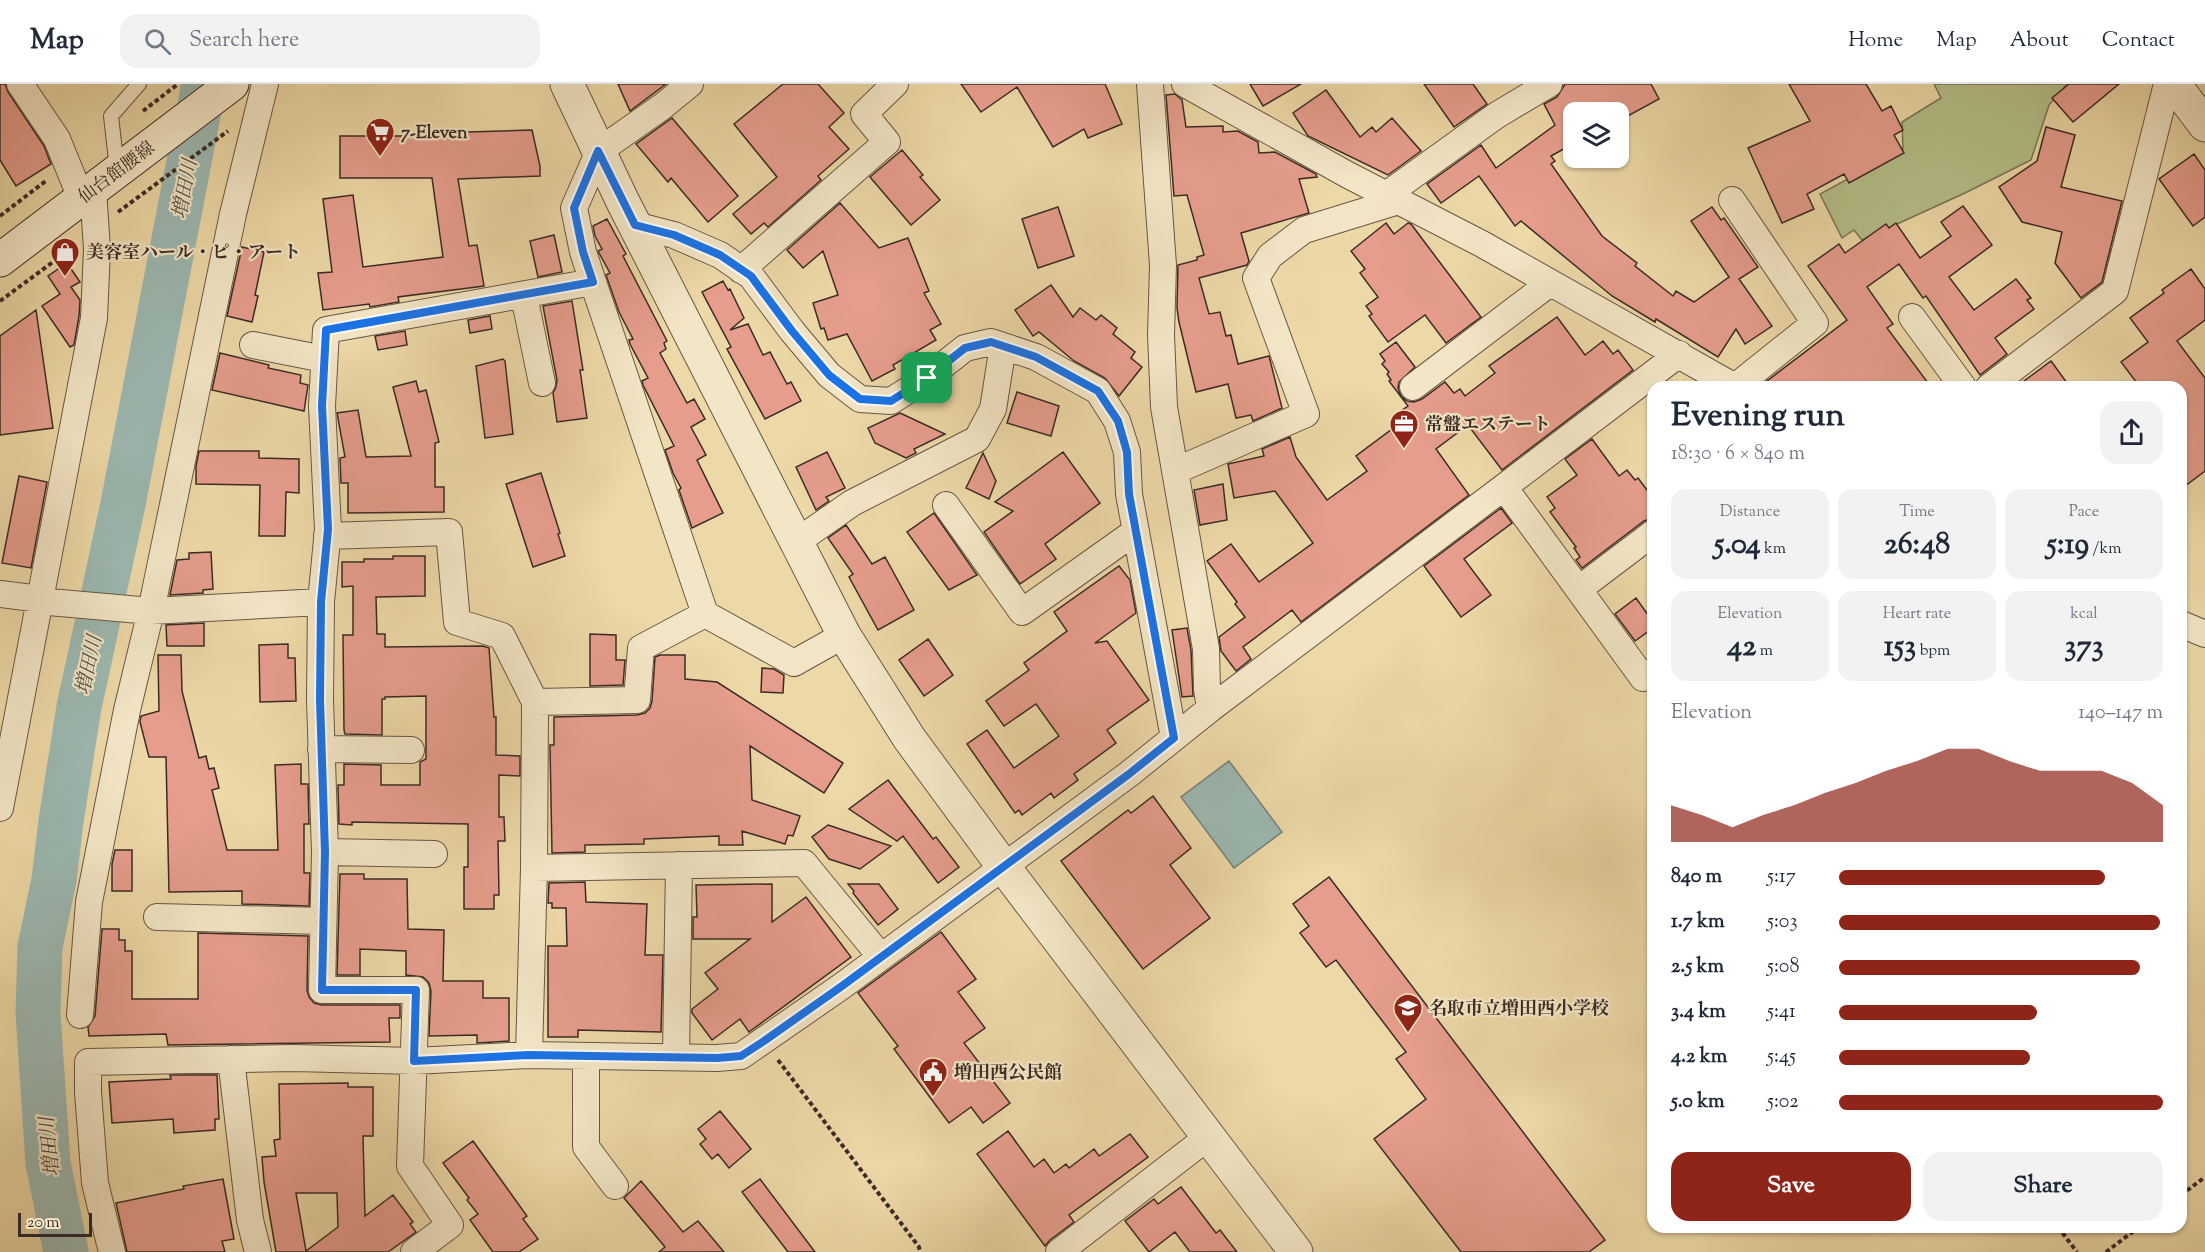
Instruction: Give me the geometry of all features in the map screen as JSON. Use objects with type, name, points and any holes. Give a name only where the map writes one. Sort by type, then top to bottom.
[{"type":"street","points":[[0,808],[44,600],[94,318],[98,249],[96,230],[105,180],[57,139],[20,84]]},
{"type":"street","name":"仙台館腰線","points":[[0,260],[232,84]]},
{"type":"street","points":[[80,1015],[89,902],[127,710],[151,610],[233,214],[265,84]]},
{"type":"street","points":[[567,84],[635,225],[795,543],[844,635],[909,738],[1003,866],[1296,1252]]},
{"type":"street","points":[[690,84],[663,106],[598,151],[574,208],[583,252],[705,614],[794,663],[844,635]]},
{"type":"street","points":[[741,270],[887,142],[864,114],[895,84]]},
{"type":"street","points":[[1150,84],[1163,265],[1161,335],[1164,407],[1206,649],[1210,709]]},
{"type":"street","points":[[1185,84],[1392,198],[1482,244],[1725,381]]},
{"type":"street","points":[[1175,471],[1306,414],[1256,278],[1270,256],[1304,230],[1392,198],[1497,115],[1549,84]]},
{"type":"street","points":[[1997,381],[2115,291],[2167,84]]},
{"type":"street","points":[[2174,84],[2205,125]]},
{"type":"street","points":[[1731,200],[1815,323],[1742,381]]},
{"type":"street","points":[[635,225],[674,235],[720,255],[751,276],[792,331],[829,375],[860,399],[891,401],[927,378],[965,348],[991,342],[1036,357],[1098,391],[1118,421],[1127,452],[1129,494],[1174,738]]},
{"type":"street","points":[[414,1252],[450,1225],[410,1166],[416,990],[322,990],[325,852],[321,749],[321,602],[327,536],[322,406],[326,330],[593,282]]},
{"type":"street","points":[[1413,387],[1550,283]]},
{"type":"street","points":[[524,296],[542,383]]},
{"type":"street","points":[[1912,317],[1959,381]]},
{"type":"street","points":[[253,345],[324,359]]},
{"type":"street","points":[[795,543],[852,503],[976,439],[993,409],[1003,346]]},
{"type":"street","points":[[112,1252],[95,1183],[88,1062],[231,1059],[414,1061],[529,1055],[717,1058],[741,1056],[881,957],[1129,774],[1210,709],[1679,354]]},
{"type":"street","points":[[1503,487],[1643,678],[1647,675]]},
{"type":"street","points":[[945,505],[1022,612],[1136,531]]},
{"type":"street","points":[[327,536],[449,532],[457,622],[502,636],[535,702],[534,868],[529,1055]]},
{"type":"street","points":[[1579,589],[1647,538]]},
{"type":"street","points":[[0,594],[151,610],[321,602]]},
{"type":"street","points":[[535,702],[637,700],[641,648],[705,614]]},
{"type":"street","points":[[2187,626],[2205,634]]},
{"type":"street","points":[[321,749],[411,750]]},
{"type":"street","points":[[325,852],[434,854]]},
{"type":"street","points":[[534,868],[804,863],[881,957]]},
{"type":"street","points":[[676,1057],[679,865]]},
{"type":"street","points":[[156,916],[323,921]]},
{"type":"street","points":[[586,1056],[586,1147],[615,1186]]},
{"type":"street","points":[[231,1059],[250,1220],[258,1252]]},
{"type":"street","points":[[1059,1252],[1208,1137]]},
{"type":"lane","points":[[105,180],[111,116],[140,84]]},
{"type":"path","points":[[135,117],[178,84]]},
{"type":"path","points":[[0,301],[232,127]]},
{"type":"path","points":[[764,1041],[919,1247],[920,1252]]},
{"type":"path","points":[[2187,1190],[2205,1177]]},
{"type":"path","points":[[2063,1233],[2077,1252]]},
{"type":"path","points":[[2106,1252],[2131,1233]]},
{"type":"green space","points":[[1934,84],[2067,84],[2049,105],[2031,160],[1862,240],[1854,230],[1842,238],[1820,194],[1903,149],[1902,122],[1941,98]]},
{"type":"water","points":[[1229,761],[1282,832],[1234,868],[1181,797]]},
{"type":"building","points":[[0,84],[5,84],[44,146],[51,164],[16,186],[0,160]]},
{"type":"building","points":[[618,84],[666,84],[630,111]]},
{"type":"building","points":[[783,84],[818,84],[844,113],[829,127],[849,149],[818,176],[821,180],[768,227],[764,223],[751,234],[733,214],[777,177],[734,124]]},
{"type":"building","points":[[961,84],[1105,84],[1122,124],[1088,138],[1084,129],[1053,147],[1017,87],[981,112]]},
{"type":"building","points":[[1250,84],[1301,84],[1263,106]]},
{"type":"building","points":[[1424,84],[1473,84],[1487,104],[1454,127]]},
{"type":"building","points":[[1565,84],[1651,84],[1659,99],[1629,115],[1629,102],[1563,102],[1563,149],[1551,156],[1555,161],[1551,164],[1602,236],[1637,263],[1635,266],[1673,296],[1676,291],[1694,302],[1729,277],[1691,221],[1712,207],[1721,220],[1724,218],[1758,267],[1739,279],[1772,326],[1745,344],[1736,329],[1718,357],[1656,319],[1655,322],[1612,296],[1521,221],[1515,226],[1479,176],[1441,203],[1427,184],[1481,145],[1496,168],[1555,125],[1544,104],[1557,97]]},
{"type":"building","points":[[1789,84],[1866,84],[1882,111],[1891,106],[1903,130],[1894,135],[1904,153],[1849,183],[1844,174],[1807,194],[1814,209],[1782,223],[1748,148],[1810,121]]},
{"type":"building","points":[[2069,84],[2119,84],[2073,122],[2052,98]]},
{"type":"building","points":[[1326,90],[1360,137],[1372,127],[1376,132],[1392,118],[1421,151],[1388,175],[1308,136],[1293,113]]},
{"type":"building","points":[[1175,94],[1182,100],[1186,127],[1223,126],[1223,132],[1238,131],[1258,142],[1259,153],[1275,152],[1316,174],[1317,177],[1299,179],[1309,213],[1241,233],[1249,261],[1247,265],[1199,278],[1209,314],[1220,312],[1226,336],[1231,335],[1238,364],[1269,356],[1282,408],[1253,421],[1251,415],[1236,418],[1228,384],[1196,392],[1179,322],[1178,265],[1197,260],[1197,257],[1204,255],[1187,195],[1174,196],[1166,95]]},
{"type":"building","points":[[672,118],[738,196],[708,222],[671,178],[668,182],[636,144]]},
{"type":"building","points":[[2046,127],[2075,135],[2061,187],[2122,201],[2102,282],[2081,298],[2055,263],[2062,232],[2022,222],[1999,187],[2037,161]]},
{"type":"building","points":[[532,130],[540,176],[458,179],[469,246],[477,245],[484,286],[398,297],[399,302],[370,307],[369,304],[323,310],[318,273],[332,272],[323,199],[353,195],[363,267],[443,257],[432,178],[340,178],[340,136],[436,136],[436,133]]},
{"type":"building","points":[[902,150],[923,175],[920,177],[940,200],[911,225],[870,177]]},
{"type":"building","points":[[2194,154],[2205,170],[2205,217],[2193,226],[2159,179]]},
{"type":"building","points":[[840,203],[879,248],[908,238],[929,291],[924,293],[941,324],[930,330],[936,340],[893,365],[895,369],[872,381],[847,334],[828,340],[824,328],[821,329],[813,303],[838,295],[823,251],[803,268],[787,250]]},
{"type":"building","points":[[1963,206],[1992,245],[1949,277],[1974,310],[2016,279],[2031,298],[2027,300],[2034,309],[1995,338],[2007,354],[1980,375],[1926,296],[1923,298],[1899,264],[1867,287],[1893,324],[1887,328],[1927,381],[1767,381],[1847,320],[1808,266],[1839,244],[1845,253],[1886,224],[1889,228],[1896,223],[1920,258],[1951,236],[1941,222]]},
{"type":"building","points":[[1058,207],[1074,256],[1038,268],[1022,219]]},
{"type":"building","points":[[607,219],[626,254],[623,256],[667,341],[664,343],[666,349],[660,353],[687,403],[694,399],[705,419],[691,427],[706,455],[697,460],[723,513],[692,528],[679,490],[681,488],[665,450],[674,446],[643,385],[642,381],[648,378],[630,344],[629,340],[633,339],[619,312],[606,275],[610,273],[598,251],[602,249],[593,226]]},
{"type":"building","points":[[1386,223],[1394,234],[1408,223],[1411,224],[1481,317],[1446,343],[1425,315],[1388,342],[1369,316],[1372,314],[1366,306],[1378,297],[1360,273],[1365,269],[1351,251]]},
{"type":"building","points":[[554,235],[562,272],[538,277],[530,241]]},
{"type":"building","points":[[242,247],[264,252],[252,322],[227,316]]},
{"type":"building","points":[[67,263],[80,282],[71,287],[80,300],[74,345],[70,347],[42,306],[60,294],[48,276]]},
{"type":"building","points":[[2191,269],[2205,289],[2205,320],[2177,341],[2205,378],[2205,471],[2187,484],[2187,381],[2135,381],[2121,362],[2148,342],[2130,318],[2164,293],[2162,290]]},
{"type":"building","points":[[723,281],[728,290],[730,289],[744,318],[730,330],[748,324],[763,355],[770,352],[787,384],[791,382],[801,401],[765,419],[727,349],[731,347],[702,292]]},
{"type":"building","points":[[1051,285],[1073,317],[1080,308],[1096,320],[1101,315],[1117,328],[1113,334],[1135,352],[1131,358],[1142,367],[1119,396],[1105,378],[1074,361],[1039,332],[1033,336],[1015,310]]},
{"type":"building","points":[[572,301],[583,370],[580,370],[587,418],[557,422],[553,393],[557,380],[543,306]]},
{"type":"building","points":[[36,310],[53,428],[0,435],[0,336]]},
{"type":"building","points":[[490,316],[492,329],[470,333],[468,320]]},
{"type":"building","points":[[1557,317],[1585,355],[1603,341],[1613,354],[1618,350],[1633,370],[1502,470],[1468,425],[1436,449],[1469,495],[1301,622],[1292,610],[1243,647],[1251,659],[1236,671],[1221,651],[1219,637],[1245,617],[1235,604],[1237,602],[1207,561],[1231,544],[1259,582],[1313,543],[1275,491],[1234,498],[1228,464],[1264,456],[1262,449],[1290,437],[1296,457],[1327,500],[1367,471],[1356,456],[1400,423],[1395,415],[1408,406],[1389,381],[1391,380],[1387,374],[1389,372],[1382,364],[1385,361],[1380,354],[1396,342],[1415,367],[1399,382],[1398,388],[1401,396],[1407,401],[1414,402],[1422,399],[1445,382],[1454,393],[1460,389],[1465,396],[1495,373],[1489,366]]},
{"type":"building","points":[[405,331],[407,345],[378,350],[375,336]]},
{"type":"building","points":[[220,353],[269,365],[268,368],[301,375],[300,383],[308,385],[304,411],[212,390]]},
{"type":"building","points":[[503,359],[513,434],[485,438],[476,366]]},
{"type":"building","points":[[2051,361],[2066,381],[2024,381]]},
{"type":"building","points":[[416,381],[419,392],[426,390],[439,442],[435,443],[435,487],[444,487],[444,512],[348,513],[348,483],[341,483],[340,458],[345,457],[337,413],[358,410],[366,457],[411,456],[393,387]]},
{"type":"building","points":[[1017,392],[1059,406],[1051,436],[1007,423]]},
{"type":"building","points":[[900,413],[945,434],[914,449],[916,453],[906,458],[875,443],[868,428]]},
{"type":"building","points":[[1592,439],[1619,476],[1627,470],[1635,480],[1638,478],[1647,490],[1647,520],[1582,568],[1576,560],[1580,557],[1574,548],[1576,547],[1550,512],[1555,508],[1547,497],[1577,475],[1565,459]]},
{"type":"building","points":[[199,451],[259,451],[259,458],[299,459],[299,493],[286,492],[285,536],[259,536],[260,485],[196,484]]},
{"type":"building","points":[[827,452],[845,488],[826,497],[829,501],[816,510],[796,467]]},
{"type":"building","points":[[1063,452],[1100,503],[1045,544],[1056,559],[1020,584],[984,532],[1013,511],[995,502]]},
{"type":"building","points":[[983,453],[996,481],[989,499],[966,488]]},
{"type":"building","points":[[541,473],[565,556],[533,567],[506,484]]},
{"type":"building","points":[[19,476],[47,482],[31,568],[2,563]]},
{"type":"building","points":[[1223,484],[1227,520],[1200,525],[1194,490]]},
{"type":"building","points":[[1501,508],[1512,523],[1464,559],[1491,595],[1461,617],[1424,566]]},
{"type":"building","points":[[934,513],[977,575],[949,590],[907,532]]},
{"type":"building","points":[[846,525],[872,564],[885,557],[914,610],[878,630],[849,577],[853,574],[828,538]]},
{"type":"building","points":[[211,552],[213,589],[203,590],[203,593],[170,595],[177,560],[189,559],[189,553]]},
{"type":"building","points":[[393,556],[425,556],[425,596],[376,597],[377,634],[385,634],[385,647],[483,646],[489,648],[494,717],[496,717],[496,755],[520,756],[520,776],[499,775],[499,817],[504,817],[505,841],[498,841],[499,895],[494,895],[494,909],[464,909],[464,867],[468,867],[468,824],[352,822],[352,825],[339,824],[338,785],[344,785],[344,764],[381,765],[381,785],[420,785],[420,762],[426,759],[426,696],[382,699],[382,735],[345,734],[344,730],[343,635],[353,635],[353,586],[342,587],[342,562],[393,559]]},
{"type":"building","points":[[1119,566],[1130,580],[1136,613],[1095,643],[1107,641],[1149,700],[1107,730],[1116,743],[1074,774],[1078,780],[1054,798],[1051,793],[1022,815],[1019,810],[1015,813],[967,744],[987,730],[1014,768],[1059,736],[1036,704],[1004,726],[986,701],[1029,670],[1024,663],[1067,631],[1054,612]]},
{"type":"building","points":[[1636,598],[1647,614],[1647,632],[1635,641],[1615,614]]},
{"type":"building","points":[[204,623],[204,646],[167,646],[166,625]]},
{"type":"building","points":[[1187,628],[1191,650],[1193,696],[1182,697],[1172,630]]},
{"type":"building","points":[[590,634],[616,635],[616,660],[625,660],[623,685],[590,686]]},
{"type":"building","points":[[928,639],[953,675],[924,696],[899,660]]},
{"type":"building","points":[[288,644],[288,658],[295,658],[296,701],[260,702],[259,645]]},
{"type":"building","points":[[158,655],[181,655],[182,691],[199,758],[206,756],[209,769],[214,768],[219,788],[212,790],[227,850],[278,850],[275,765],[301,764],[301,784],[308,784],[309,824],[304,824],[304,873],[310,873],[309,906],[242,904],[242,891],[169,892],[166,757],[149,757],[140,722],[141,716],[159,711]]},
{"type":"building","points":[[685,655],[685,679],[717,682],[843,763],[824,793],[750,746],[752,800],[800,816],[793,836],[788,835],[785,844],[742,831],[743,845],[719,845],[719,836],[644,839],[644,844],[585,845],[585,852],[552,853],[550,745],[554,745],[554,717],[645,713],[652,701],[655,657]]},
{"type":"building","points":[[762,668],[774,669],[784,675],[783,693],[761,692]]},
{"type":"building","points":[[888,780],[933,839],[936,837],[959,867],[938,883],[903,836],[897,841],[849,809]]},
{"type":"building","points":[[1153,796],[1191,848],[1170,865],[1210,918],[1143,969],[1061,861],[1128,810],[1131,813]]},
{"type":"building","points":[[828,825],[891,846],[860,869],[829,859],[812,837]]},
{"type":"building","points":[[115,850],[132,850],[132,891],[112,891],[112,864]]},
{"type":"building","points":[[340,874],[364,874],[364,879],[407,879],[408,929],[444,930],[443,981],[483,981],[483,998],[509,998],[509,1041],[477,1043],[477,1035],[429,1036],[431,991],[429,983],[423,977],[406,975],[406,951],[360,949],[360,975],[337,975]]},
{"type":"building","points":[[1329,877],[1605,1240],[1589,1252],[1461,1252],[1374,1139],[1426,1099],[1396,1059],[1406,1052],[1336,960],[1326,967],[1300,933],[1309,926],[1293,904]]},
{"type":"building","points":[[585,882],[586,902],[647,904],[645,955],[663,955],[661,1032],[578,1030],[578,1037],[548,1037],[548,946],[567,946],[566,908],[552,908],[552,903],[548,903],[549,883]]},
{"type":"building","points":[[772,884],[772,922],[806,897],[851,957],[749,1032],[740,1019],[712,1040],[692,1013],[692,1009],[718,989],[705,973],[750,939],[693,939],[693,917],[697,917],[696,885]]},
{"type":"building","points":[[848,884],[879,884],[898,909],[878,925]]},
{"type":"building","points":[[102,929],[119,929],[119,940],[125,940],[125,951],[132,951],[132,999],[198,999],[198,933],[308,936],[307,990],[314,1003],[322,1005],[400,1005],[400,1018],[389,1018],[390,1042],[168,1045],[166,1034],[89,1036],[88,1027],[95,1016]]},
{"type":"building","points":[[941,932],[976,979],[958,992],[985,1028],[964,1043],[1010,1103],[983,1123],[971,1107],[949,1123],[894,1049],[898,1046],[858,993]]},
{"type":"building","points":[[170,1075],[217,1075],[219,1119],[215,1119],[215,1130],[174,1133],[173,1119],[112,1123],[109,1082],[171,1079]]},
{"type":"building","points":[[348,1083],[348,1087],[373,1087],[373,1136],[363,1136],[365,1216],[393,1195],[413,1222],[410,1224],[416,1232],[388,1252],[276,1252],[262,1157],[276,1156],[274,1140],[280,1139],[279,1084]],"holes":[[[296,1193],[337,1193],[338,1227],[306,1251]]]},
{"type":"building","points":[[720,1111],[751,1149],[729,1168],[718,1154],[712,1159],[700,1144],[706,1139],[698,1129]]},
{"type":"building","points":[[1008,1131],[1034,1167],[1044,1159],[1054,1173],[1066,1164],[1069,1168],[1094,1149],[1099,1156],[1130,1134],[1148,1157],[1069,1215],[1074,1222],[1045,1246],[977,1154]]},
{"type":"building","points":[[473,1141],[527,1216],[523,1219],[538,1239],[519,1252],[493,1252],[470,1220],[478,1214],[443,1163]]},
{"type":"building","points":[[223,1179],[234,1239],[222,1241],[225,1252],[127,1252],[116,1203],[184,1189],[183,1186]]},
{"type":"building","points":[[760,1179],[815,1252],[788,1252],[742,1192]]},
{"type":"building","points":[[641,1181],[683,1232],[698,1221],[724,1252],[659,1252],[665,1247],[624,1198]]},
{"type":"building","points":[[1181,1187],[1216,1233],[1220,1230],[1237,1252],[1190,1252],[1175,1232],[1149,1252],[1125,1221],[1154,1199],[1158,1204]]},
{"type":"waterway","name":"増田川","points":[[66,1252],[48,1163],[38,1013],[40,947],[54,880],[79,707],[123,504],[204,84]]},
{"type":"place","name":"7-Eleven","points":[[380,158]]},
{"type":"place","name":"美容室ハール・ピ・アート","points":[[65,278]]},
{"type":"place","name":"常盤エステート","points":[[1404,450]]},
{"type":"place","name":"名取市立増田西小学校","points":[[1408,1034]]},
{"type":"place","name":"増田西公民館","points":[[933,1098]]},
{"type":"route","points":[[598,151],[635,225],[674,235],[720,255],[751,276],[792,331],[829,375],[860,399],[891,401],[927,378],[965,348],[991,342],[1036,357],[1098,391],[1118,421],[1127,452],[1129,494],[1174,738],[1129,774],[842,986],[741,1056],[717,1058],[529,1055],[414,1061],[416,990],[322,990],[325,852],[320,700],[321,602],[328,529],[322,406],[326,330],[593,282],[583,252],[574,208],[598,151]]}]
